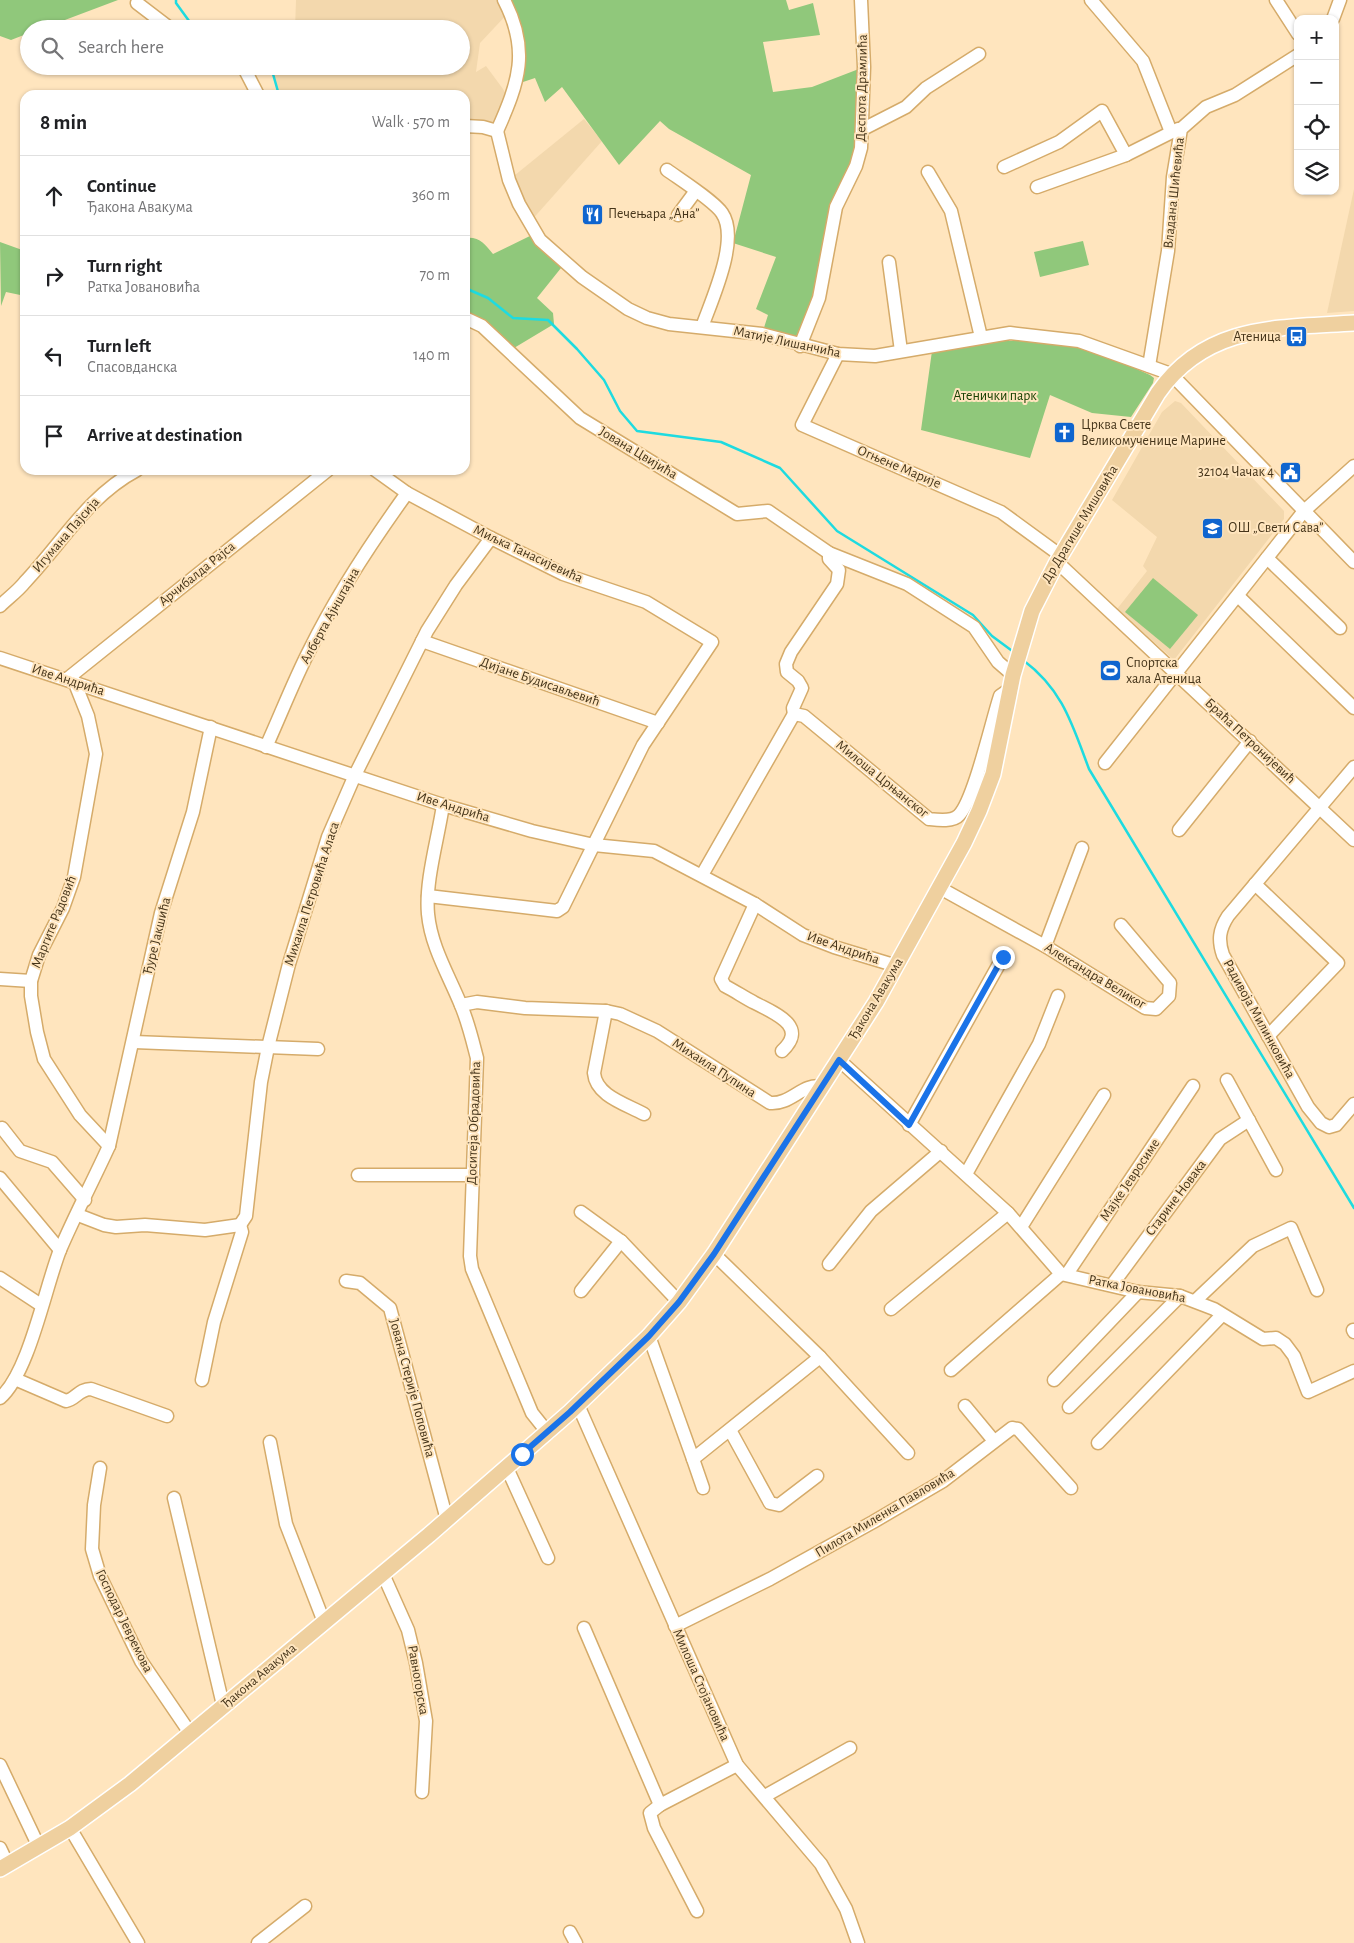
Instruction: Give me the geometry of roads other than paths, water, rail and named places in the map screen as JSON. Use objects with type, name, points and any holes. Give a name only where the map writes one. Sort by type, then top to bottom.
[{"type":"main road","name":"Др Драгише Мишовића","points":[[1012,678],[1032,611],[1058,558],[1171,374],[1201,351],[1247,332],[1271,328],[1354,322]]},
{"type":"main road","name":"Ђакона Авакума","points":[[4,1867],[70,1828],[130,1784],[383,1574],[548,1433],[649,1336],[679,1302],[714,1254],[822,1087],[897,966],[940,888],[980,811],[993,774],[1012,678]]},
{"type":"street","points":[[470,126],[484,127],[497,131],[514,85],[520,59],[518,33],[504,0]]},
{"type":"street","name":"Деспота Драмлића","points":[[800,346],[819,298],[836,207],[856,166],[861,148],[863,129],[861,0]]},
{"type":"street","points":[[1037,187],[1126,154],[1176,130],[1143,61],[1091,0]]},
{"type":"street","points":[[1276,0],[1294,28]]},
{"type":"street","points":[[1334,15],[1340,0]]},
{"type":"street","points":[[136,3],[159,20]]},
{"type":"street","points":[[863,129],[906,107],[926,88],[979,54]]},
{"type":"street","name":"Владана Шићевића","points":[[1149,366],[1168,251],[1176,130],[1206,107],[1235,95],[1294,58]]},
{"type":"street","points":[[248,75],[255,90]]},
{"type":"street","points":[[1004,167],[1058,142],[1102,111],[1126,154]]},
{"type":"street","name":"Матије Лишанчића","points":[[497,131],[509,180],[519,204],[540,240],[564,263],[604,294],[639,315],[669,324],[762,334],[800,346],[838,354],[875,356],[1010,333],[1059,337],[1079,341],[1171,374]]},
{"type":"street","points":[[668,170],[724,216],[728,247],[702,327]]},
{"type":"street","points":[[928,172],[951,211],[981,338]]},
{"type":"street","points":[[678,215],[695,192]]},
{"type":"street","points":[[888,262],[901,351]]},
{"type":"street","name":"Јована Цвијића","points":[[470,320],[482,326],[580,418],[737,514],[768,511],[829,553],[907,584],[974,627],[998,662],[1012,678]]},
{"type":"street","name":"Огњене Марије","points":[[838,354],[802,426],[1001,512],[1058,558]]},
{"type":"street","points":[[1171,374],[1354,562]]},
{"type":"street","points":[[1105,763],[1304,511],[1354,466]]},
{"type":"street","name":"Игумана Пајсија","points":[[0,606],[26,582],[85,510],[102,494],[130,475]]},
{"type":"street","name":"Арчибалда Рајса","points":[[71,680],[322,475]]},
{"type":"street","name":"Миљка Танасијевића","points":[[382,475],[406,493],[491,538],[563,574],[646,602],[712,642],[658,723]]},
{"type":"street","name":"Алберта Ајнштајна","points":[[266,747],[309,650],[334,602],[372,540],[406,493]]},
{"type":"street","name":"Михаила Петровића Аласа","points":[[202,1380],[214,1322],[242,1232],[240,1225],[246,1216],[261,1082],[268,1047],[307,901],[328,838],[355,775],[422,641],[456,585],[491,538]]},
{"type":"street","points":[[702,875],[794,714],[793,708],[802,688],[798,681],[787,672],[786,664],[791,652],[837,584],[839,570],[829,559],[829,553]]},
{"type":"street","name":"Браћа Петронијевић","points":[[1058,558],[1176,673],[1354,840]]},
{"type":"street","points":[[1267,558],[1340,628]]},
{"type":"street","points":[[1238,596],[1354,708]]},
{"type":"street","name":"Дијане Будисављевић","points":[[422,641],[658,723]]},
{"type":"street","name":"Иве Андрића","points":[[0,658],[444,805],[532,831],[594,845],[654,851],[755,904],[803,935],[834,947],[897,966]]},
{"type":"street","name":"Милоша Црњанског","points":[[794,714],[804,716],[929,819],[954,819],[959,815],[971,788],[1000,696],[1012,678]]},
{"type":"street","name":"Маргите Радовић","points":[[71,680],[88,716],[96,754],[74,877],[63,908],[39,955],[31,981],[37,1032],[44,1059],[80,1116],[109,1146]]},
{"type":"street","points":[[428,896],[557,911],[563,907],[643,745],[658,723]]},
{"type":"street","name":"Ђуре Јакшића","points":[[109,1146],[134,1042],[161,913],[193,812],[211,728]]},
{"type":"street","points":[[1179,830],[1250,741]]},
{"type":"street","name":"Радивоја Милинковића","points":[[1354,766],[1222,926],[1220,944],[1223,955],[1308,1107],[1321,1122],[1329,1127],[1336,1125],[1354,1104]]},
{"type":"street","name":"Доситеја Обрадовића","points":[[444,805],[428,896],[428,915],[435,947],[461,1005],[471,1032],[477,1058],[470,1256],[472,1269],[532,1413],[548,1433]]},
{"type":"street","points":[[1045,946],[1082,848]]},
{"type":"street","points":[[1255,884],[1338,963],[1268,1036]]},
{"type":"street","name":"Александра Великог","points":[[940,888],[1045,946],[1145,1008],[1156,1009],[1170,993],[1170,983],[1121,925]]},
{"type":"street","points":[[755,904],[721,979],[725,986],[785,1020],[791,1035],[790,1042],[782,1051]]},
{"type":"street","points":[[909,1125],[1003,957]]},
{"type":"street","points":[[0,979],[31,981]]},
{"type":"street","points":[[966,1174],[1040,1044],[1058,996]]},
{"type":"street","name":"Михаила Пупина","points":[[461,1005],[477,1002],[525,1008],[606,1011],[634,1020],[657,1031],[770,1103],[784,1102],[808,1087],[822,1087]]},
{"type":"street","points":[[606,1011],[594,1072],[596,1082],[604,1092],[644,1114]]},
{"type":"street","points":[[134,1042],[318,1049]]},
{"type":"street","points":[[839,1060],[1008,1213],[1064,1274]]},
{"type":"street","points":[[1226,1080],[1276,1170]]},
{"type":"street","name":"Мајке Јевросиме","points":[[951,1370],[1064,1274],[1193,1086]]},
{"type":"street","points":[[1020,1227],[1104,1095]]},
{"type":"street","name":"Старине Новака","points":[[1112,1285],[1220,1139],[1248,1120]]},
{"type":"street","points":[[2,1128],[20,1150],[52,1162],[61,1170],[85,1200]]},
{"type":"street","points":[[0,1398],[15,1379],[35,1327],[60,1250],[109,1146]]},
{"type":"street","points":[[829,1264],[872,1211],[940,1151]]},
{"type":"street","points":[[358,1174],[473,1175]]},
{"type":"street","points":[[0,1178],[60,1250]]},
{"type":"street","points":[[581,1212],[620,1241],[679,1302]]},
{"type":"street","points":[[891,1310],[1008,1213]]},
{"type":"street","points":[[78,1214],[104,1225],[116,1226],[145,1225],[204,1230],[240,1225]]},
{"type":"street","points":[[1195,1301],[1254,1246],[1291,1228],[1317,1290]]},
{"type":"street","points":[[581,1291],[620,1241]]},
{"type":"street","points":[[714,1254],[820,1357],[908,1453]]},
{"type":"street","name":"Ратка Јовановића","points":[[1064,1274],[1138,1292],[1180,1296],[1195,1301],[1263,1339],[1276,1338],[1285,1344],[1294,1356],[1308,1392],[1354,1371]]},
{"type":"street","points":[[0,1278],[41,1305]]},
{"type":"street","name":"Јована Стерије Поповића","points":[[346,1281],[360,1283],[390,1308],[447,1520]]},
{"type":"street","points":[[1054,1380],[1138,1292]]},
{"type":"street","points":[[1069,1407],[1180,1296]]},
{"type":"street","points":[[1098,1443],[1222,1315]]},
{"type":"street","points":[[649,1336],[703,1488]]},
{"type":"street","points":[[693,1459],[820,1357]]},
{"type":"street","points":[[15,1379],[66,1401],[72,1400],[80,1391],[90,1389],[168,1416]]},
{"type":"street","name":"Милоша Стојановића","points":[[578,1405],[737,1765],[821,1864],[846,1909],[858,1943]]},
{"type":"street","points":[[965,1406],[994,1441]]},
{"type":"street","name":"Пилота Миленка Павловића","points":[[675,1626],[770,1579],[943,1481],[1012,1428],[1018,1430],[1071,1488]]},
{"type":"street","points":[[730,1430],[770,1503],[779,1505],[817,1476]]},
{"type":"street","points":[[270,1442],[286,1524],[324,1622]]},
{"type":"street","name":"Господар Јевремова","points":[[100,1468],[94,1505],[92,1549],[100,1576],[141,1661],[190,1733]]},
{"type":"street","points":[[508,1468],[548,1558]]},
{"type":"street","points":[[174,1498],[223,1706]]},
{"type":"street","name":"Равногорска","points":[[383,1574],[408,1630],[416,1663],[426,1721],[422,1792]]},
{"type":"street","points":[[584,1628],[660,1805]]},
{"type":"street","points":[[765,1796],[850,1748]]},
{"type":"street","points":[[0,1765],[39,1847]]},
{"type":"street","points":[[697,1911],[654,1828],[650,1813],[660,1805],[737,1765]]},
{"type":"street","points":[[70,1828],[138,1943]]},
{"type":"street","points":[[0,1848],[4,1867]]},
{"type":"street","points":[[258,1943],[305,1906]]},
{"type":"waterway","points":[[176,0],[176,3],[188,20]]},
{"type":"waterway","points":[[273,75],[278,90]]},
{"type":"waterway","points":[[470,290],[488,298],[513,318],[548,320],[604,380],[620,411],[637,431],[721,442],[780,468],[837,531],[973,615],[992,636],[1015,653]]},
{"type":"waterway","points":[[1023,660],[1048,683],[1065,709],[1089,769],[1354,1208]]},
{"type":"place","name":"Печењара „Ана”","points":[[592,214]]},
{"type":"place","name":"Атеница","points":[[1297,337]]},
{"type":"place","name":"Црква Свете Великомученице Марине","points":[[1065,433]]},
{"type":"place","name":"32104 Чачак 4","points":[[1290,472]]},
{"type":"place","name":"ОШ „Свети Сава”","points":[[1212,528]]},
{"type":"place","name":"Спортска хала Атеница","points":[[1110,671]]},
{"type":"park label","name":"Атенички парк","points":[[995,396]]}]
